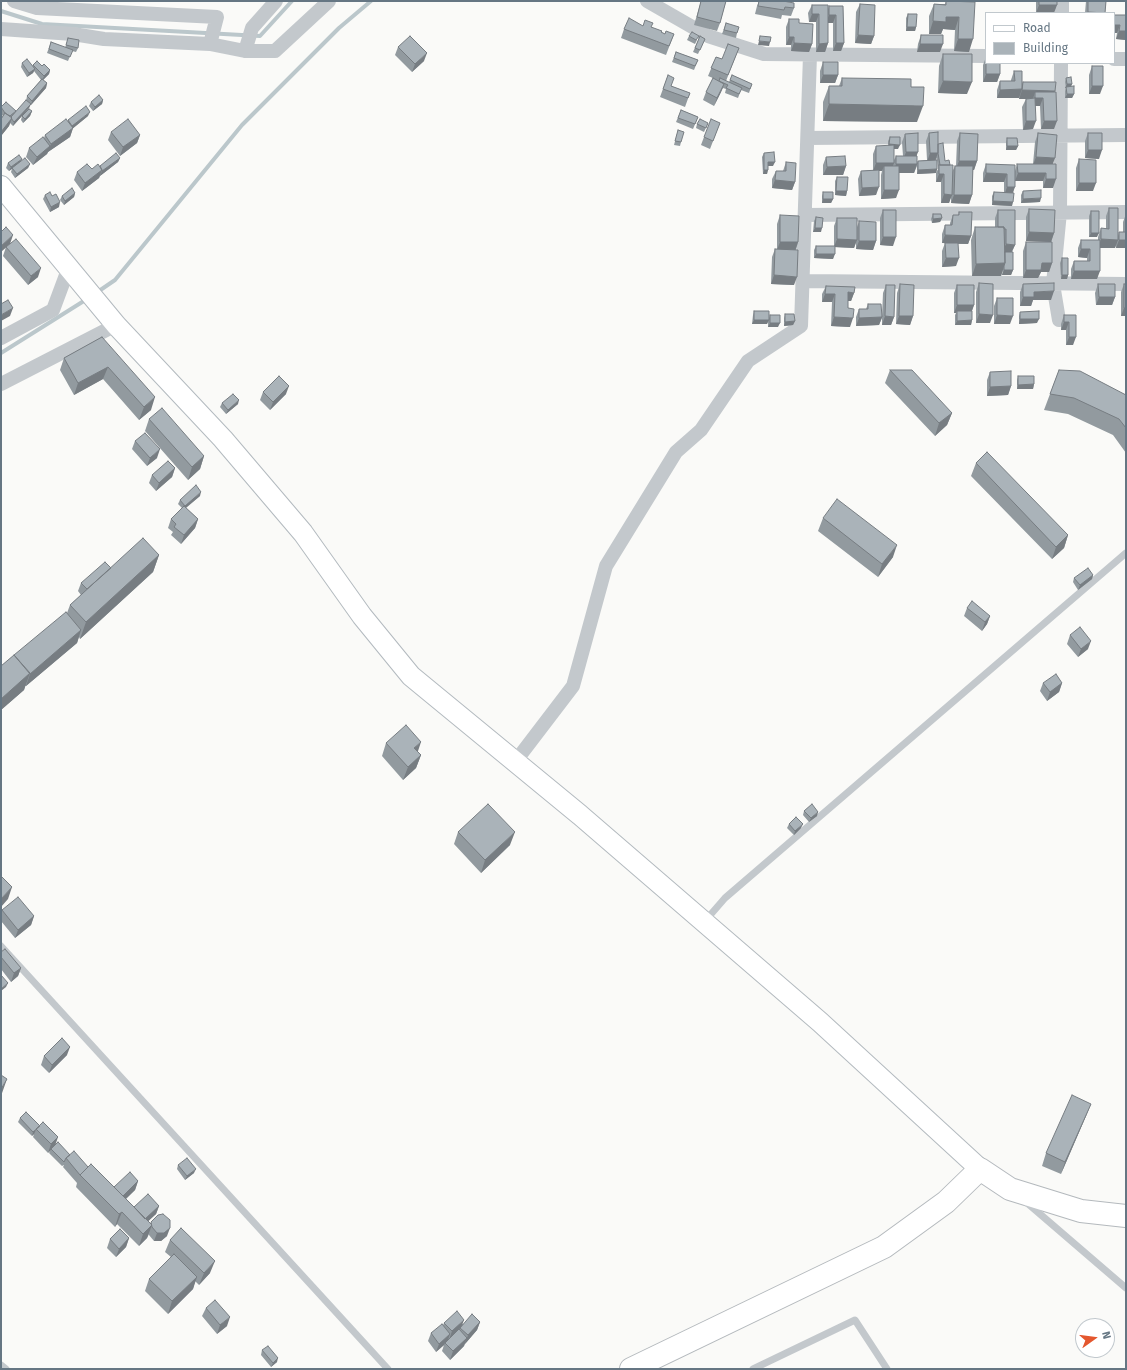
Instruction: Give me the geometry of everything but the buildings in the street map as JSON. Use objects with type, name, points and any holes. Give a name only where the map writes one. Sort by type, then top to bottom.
[{"type":"highway","points":[[631,1369],[884,1247],[946,1202],[980,1169],[1010,1189],[1081,1211],[1126,1216]]},
{"type":"main road","points":[[1,186],[114,322],[223,439],[303,533],[362,616],[411,676],[580,815],[820,1022],[980,1169]]},
{"type":"street","points":[[14,1],[37,8],[217,17],[210,44]]},
{"type":"street","points":[[245,51],[252,28],[276,1]]},
{"type":"street","points":[[1,29],[73,34],[104,39],[210,44],[245,51],[275,51],[329,1]]},
{"type":"street","points":[[648,1],[708,36],[764,54],[985,56]]},
{"type":"street","points":[[1062,1],[1062,12]]},
{"type":"street","points":[[515,762],[573,686],[606,566],[676,452],[701,430],[748,361],[801,326],[806,215],[810,54]]},
{"type":"street","points":[[1115,59],[1126,59]]},
{"type":"street","points":[[1058,320],[1053,284],[1060,212],[1061,64]]},
{"type":"street","points":[[808,138],[1126,134]]},
{"type":"street","points":[[806,215],[1126,212]]},
{"type":"street","points":[[1,338],[53,310],[74,273]]},
{"type":"street","points":[[803,281],[1126,284]]},
{"type":"street","points":[[1,384],[114,322]]},
{"type":"lane","points":[[704,923],[725,898],[1126,553]]},
{"type":"lane","points":[[1,946],[388,1369]]},
{"type":"lane","points":[[1010,1189],[1072,1240],[1126,1288]]},
{"type":"lane","points":[[753,1369],[855,1320],[887,1369]]},
{"type":"lane","points":[[1,1365],[6,1369]]},
{"type":"waterway","points":[[1,11],[42,24],[260,36],[292,1]]},
{"type":"waterway","points":[[96,293],[115,280],[242,125],[339,28],[371,1]]},
{"type":"waterway","points":[[1,353],[87,299]]}]
